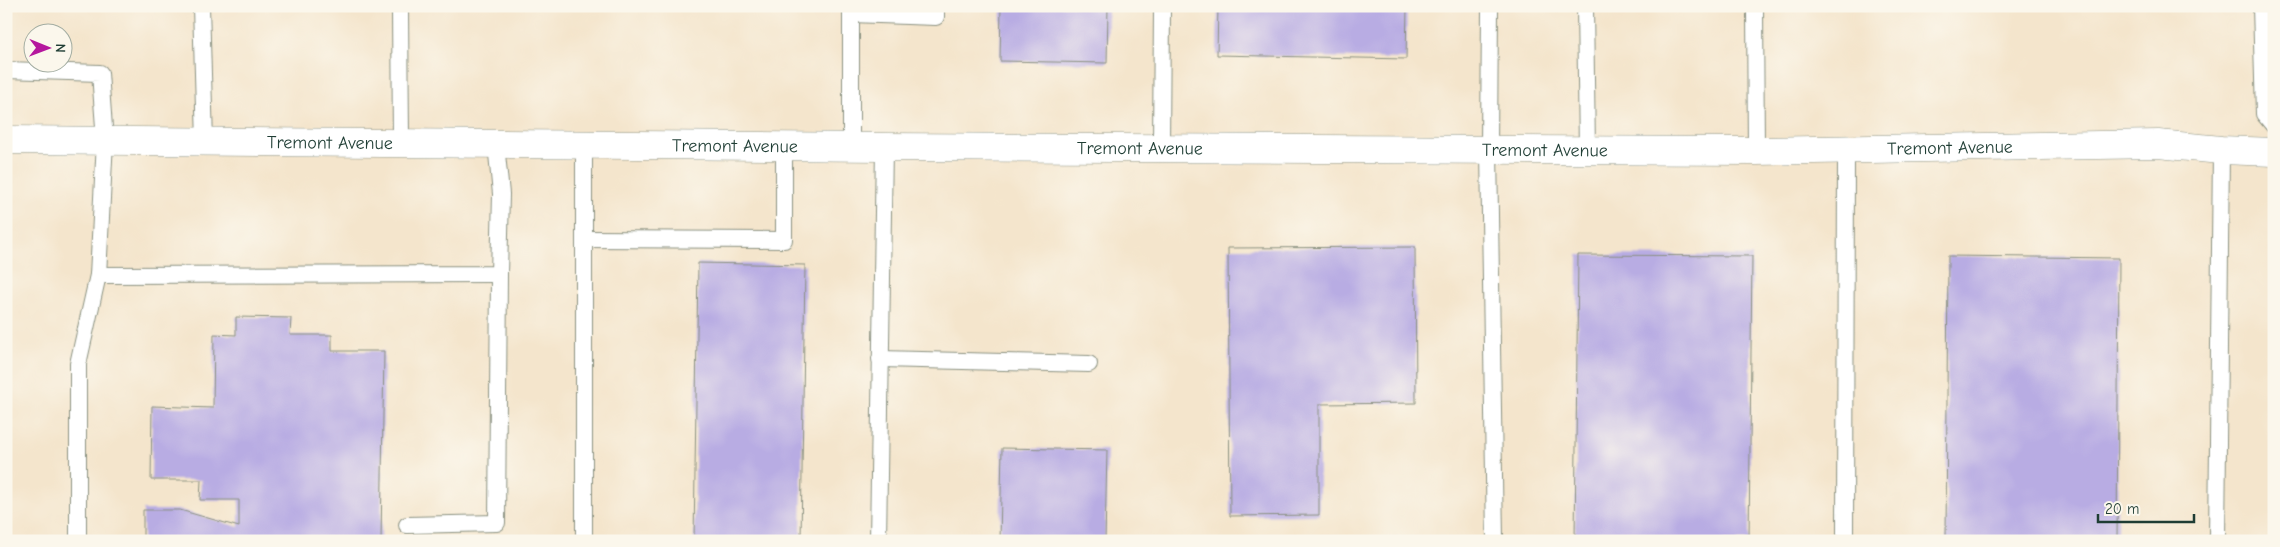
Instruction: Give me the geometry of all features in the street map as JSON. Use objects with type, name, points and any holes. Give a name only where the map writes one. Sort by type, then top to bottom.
[{"type":"street","name":"Tremont Avenue","points":[[6,140],[884,148],[1756,152],[2158,144],[2221,150],[2274,152]]},
{"type":"lane","points":[[201,6],[205,142]]},
{"type":"lane","points":[[400,6],[401,143]]},
{"type":"lane","points":[[851,147],[851,10],[936,17],[936,6]]},
{"type":"lane","points":[[1161,149],[1162,6]]},
{"type":"lane","points":[[1490,6],[1489,150],[1495,541]]},
{"type":"lane","points":[[1585,6],[1587,150]]},
{"type":"lane","points":[[1755,6],[1756,152]]},
{"type":"lane","points":[[2261,6],[2264,114],[2274,126]]},
{"type":"lane","points":[[6,70],[100,73],[104,141],[98,275],[78,364],[78,541]]},
{"type":"lane","points":[[407,525],[497,523],[501,194],[496,144]]},
{"type":"lane","points":[[584,145],[584,541]]},
{"type":"lane","points":[[584,239],[784,240],[784,146]]},
{"type":"lane","points":[[878,541],[884,148]]},
{"type":"lane","points":[[1845,541],[1846,150]]},
{"type":"lane","points":[[2217,541],[2221,150]]},
{"type":"lane","points":[[98,275],[499,274]]},
{"type":"lane","points":[[880,359],[1089,364]]},
{"type":"building","points":[[1001,6],[1108,6],[1107,63],[1000,61]]},
{"type":"building","points":[[1218,6],[1407,6],[1406,59],[1217,55]]},
{"type":"building","points":[[1415,247],[1416,403],[1319,404],[1319,515],[1230,516],[1228,248]]},
{"type":"building","points":[[1578,255],[1752,256],[1749,541],[1575,541]]},
{"type":"building","points":[[1948,256],[2119,258],[2117,541],[1946,541]]},
{"type":"building","points":[[698,263],[805,265],[801,541],[694,541]]},
{"type":"building","points":[[236,317],[291,318],[290,335],[332,335],[332,351],[384,351],[381,541],[143,541],[143,510],[180,510],[239,527],[239,500],[200,500],[201,480],[151,480],[152,406],[213,408],[214,334],[236,335]]},
{"type":"building","points":[[1002,448],[1107,450],[1105,541],[1000,541]]}]
